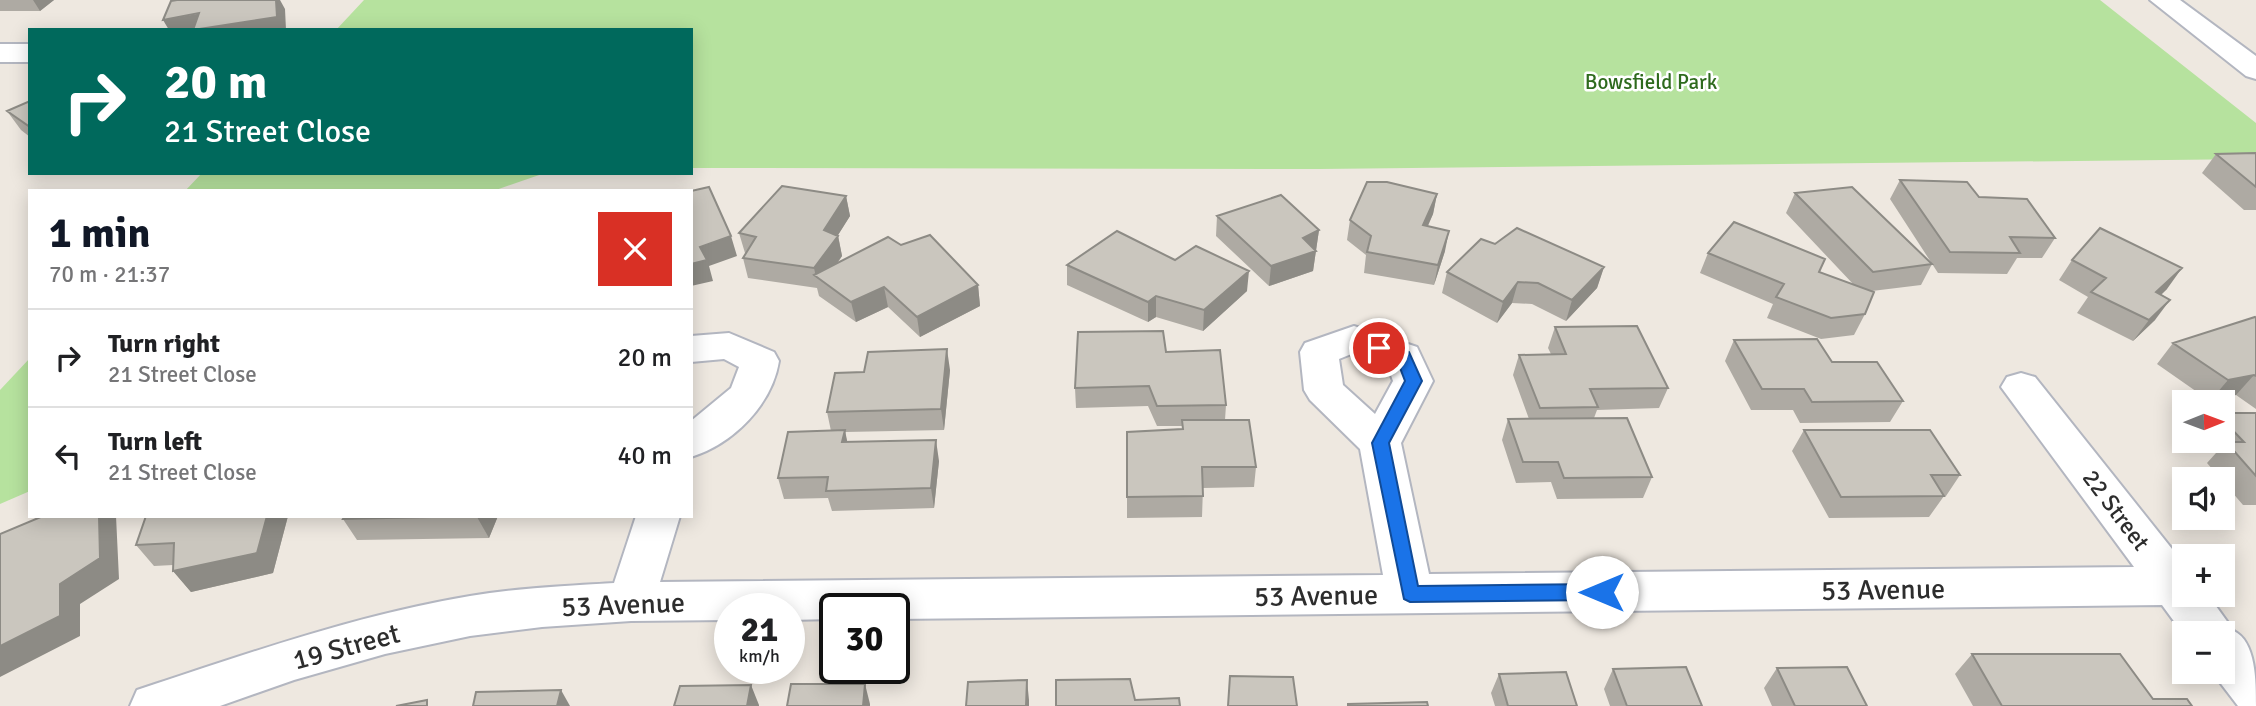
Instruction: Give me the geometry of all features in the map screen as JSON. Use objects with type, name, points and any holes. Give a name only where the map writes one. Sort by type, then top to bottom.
[{"type":"street","points":[[2163,0],[2243,50],[2256,70]]},
{"type":"street","points":[[0,53],[28,53]]},
{"type":"street","points":[[693,349],[729,346],[760,361],[758,380],[735,409],[693,440]]},
{"type":"street","name":"22 Street","points":[[2021,387],[2172,583]]},
{"type":"street","points":[[1380,443],[1410,594]]},
{"type":"street","points":[[631,602],[657,518]]},
{"type":"street","name":"53 Avenue","points":[[542,607],[631,602],[2172,586]]},
{"type":"street","name":"19 Street","points":[[155,706],[294,659],[385,634],[470,616],[542,607]]},
{"type":"street","name":"22 Street","points":[[2190,607],[2201,621]]},
{"type":"street","points":[[2235,664],[2256,691]]},
{"type":"green space","name":"Bowsfield Park","points":[[364,0],[2100,0],[2256,123],[2256,159],[1320,169],[693,168],[693,28],[338,28]]},
{"type":"green space","points":[[200,175],[539,175],[499,189],[187,189]]},
{"type":"green space","points":[[28,360],[28,492],[0,504],[0,390]]},
{"type":"building","points":[[276,0],[277,17],[194,28],[199,13],[163,20],[171,1]]},
{"type":"building","points":[[28,102],[28,126],[7,111]]},
{"type":"building","points":[[2256,153],[2256,187],[2216,154]]},
{"type":"building","points":[[1900,180],[1967,182],[1979,197],[2027,199],[2055,238],[2010,237],[2020,253],[1950,252]]},
{"type":"building","points":[[1367,182],[1387,182],[1437,194],[1423,225],[1449,231],[1438,265],[1367,252],[1371,236],[1350,220]]},
{"type":"building","points":[[782,186],[846,196],[824,230],[838,236],[814,268],[743,258],[756,237],[739,233]]},
{"type":"building","points":[[709,187],[731,236],[700,247],[707,260],[693,264],[693,191]]},
{"type":"building","points":[[1852,187],[1932,264],[1873,272],[1795,193]]},
{"type":"building","points":[[1281,195],[1319,230],[1303,238],[1316,251],[1271,266],[1217,216]]},
{"type":"building","points":[[1734,222],[1825,259],[1819,272],[1874,292],[1865,314],[1831,318],[1776,297],[1784,284],[1708,253]]},
{"type":"building","points":[[1517,228],[1604,267],[1572,300],[1538,283],[1518,282],[1503,302],[1447,272],[1481,239],[1495,244]]},
{"type":"building","points":[[2100,228],[2182,268],[2156,292],[2170,300],[2149,320],[2091,292],[2106,278],[2072,260]]},
{"type":"building","points":[[1117,231],[1175,260],[1196,246],[1249,271],[1204,310],[1156,296],[1148,302],[1067,265]]},
{"type":"building","points":[[930,235],[978,285],[917,317],[884,287],[851,302],[814,275],[888,237],[901,245]]},
{"type":"building","points":[[2255,317],[2256,376],[2228,380],[2173,343]]},
{"type":"building","points":[[1637,326],[1668,388],[1590,389],[1598,407],[1540,408],[1519,355],[1566,354],[1555,327]]},
{"type":"building","points":[[1163,331],[1166,352],[1220,350],[1226,405],[1157,406],[1149,386],[1075,388],[1078,332]]},
{"type":"building","points":[[1817,339],[1832,362],[1877,362],[1903,401],[1812,402],[1804,389],[1762,389],[1734,340]]},
{"type":"building","points":[[947,349],[941,409],[827,412],[835,373],[864,372],[868,352]]},
{"type":"building","points":[[2235,413],[2256,413],[2256,476],[2235,452],[2235,442],[2244,442],[2235,433]]},
{"type":"building","points":[[1627,418],[1652,477],[1564,478],[1558,462],[1523,462],[1508,419]]},
{"type":"building","points":[[1182,420],[1249,420],[1256,467],[1202,467],[1203,496],[1127,497],[1127,432],[1183,429]]},
{"type":"building","points":[[845,430],[842,442],[936,440],[931,488],[826,491],[828,477],[778,478],[788,432]]},
{"type":"building","points":[[1804,430],[1930,430],[1960,475],[1931,475],[1944,496],[1841,497]]},
{"type":"building","points":[[38,518],[99,518],[100,558],[60,584],[60,616],[0,646],[0,534]]},
{"type":"building","points":[[145,518],[266,518],[257,553],[173,571],[174,543],[136,545]]},
{"type":"building","points":[[1972,654],[2120,654],[2153,699],[2187,699],[2192,706],[2002,706]]},
{"type":"building","points":[[1686,667],[1702,706],[1627,706],[1613,669]]},
{"type":"building","points":[[1847,667],[1867,706],[1795,706],[1777,668]]},
{"type":"building","points":[[1566,672],[1577,706],[1508,706],[1499,674]]},
{"type":"building","points":[[1230,676],[1293,677],[1297,706],[1228,706]]},
{"type":"building","points":[[1130,679],[1135,700],[1179,698],[1180,706],[1056,706],[1056,680]]},
{"type":"building","points":[[1027,680],[1026,706],[966,706],[968,682]]},
{"type":"building","points":[[791,684],[865,684],[863,706],[787,706]]},
{"type":"building","points":[[751,685],[747,706],[674,706],[680,686]]},
{"type":"building","points":[[561,690],[557,706],[473,706],[476,692]]},
{"type":"building","points":[[427,700],[427,706],[396,706]]},
{"type":"building","points":[[1427,702],[1428,706],[1348,706],[1348,704]]},
{"type":"route","points":[[1379,348],[1403,356],[1413,381],[1380,443],[1410,594],[1602,592]]}]
